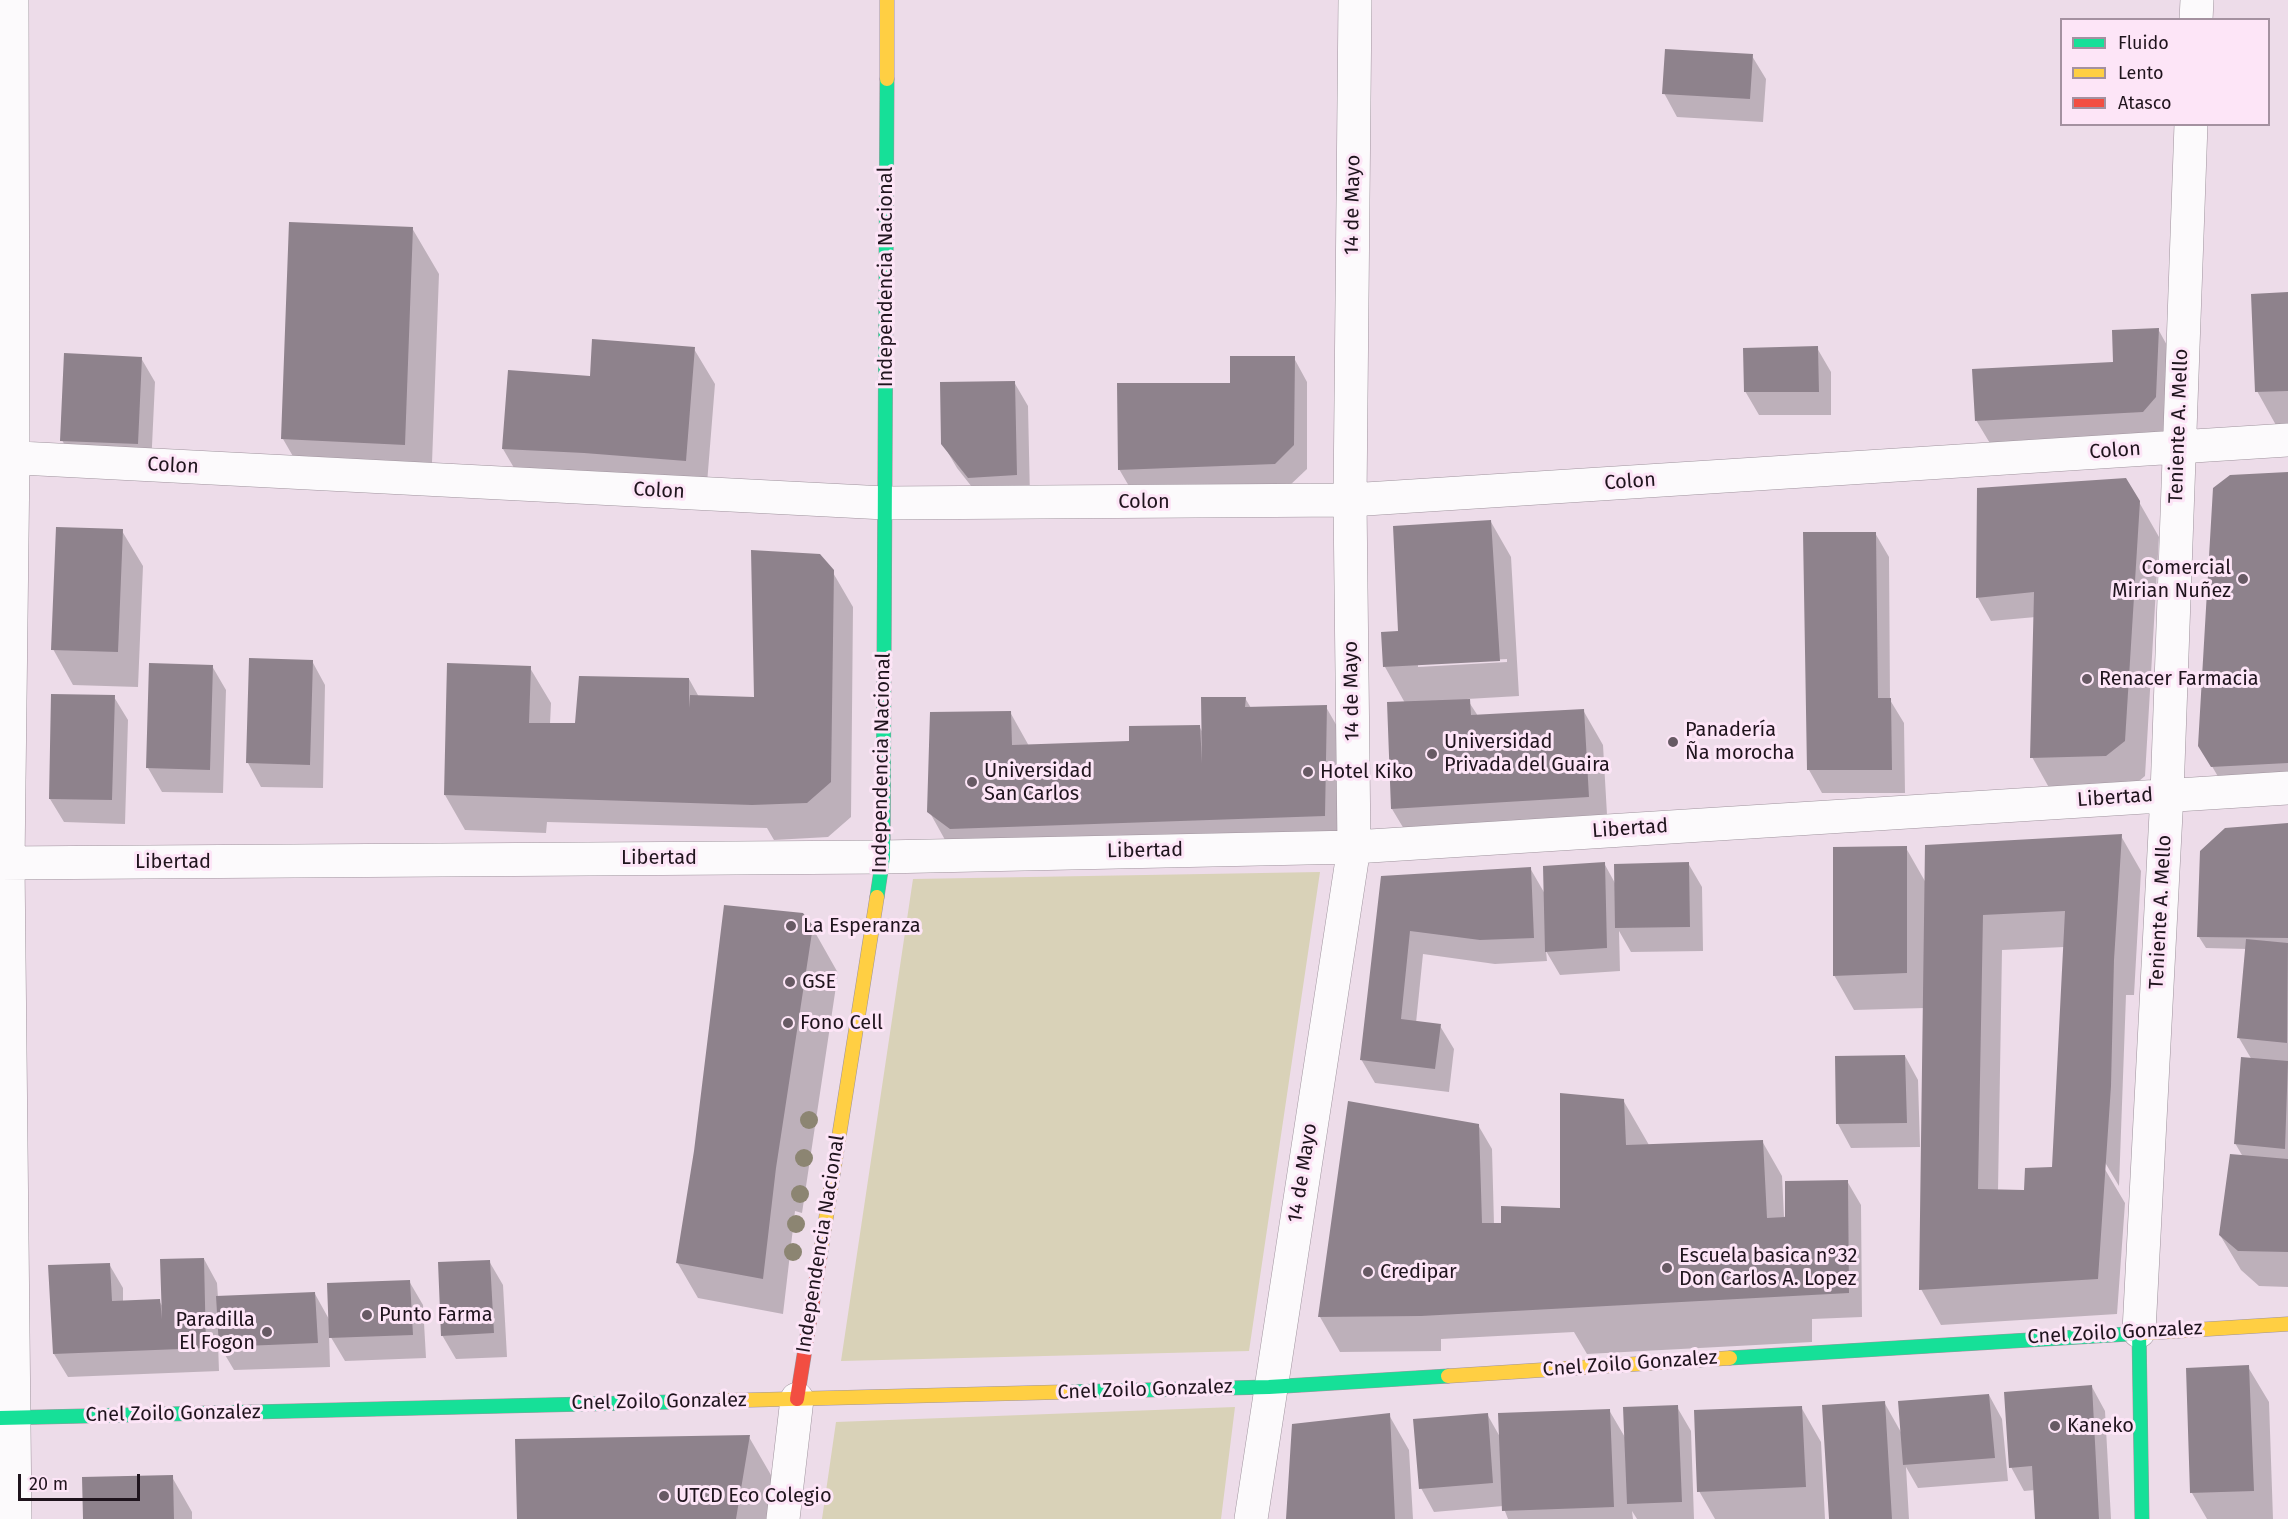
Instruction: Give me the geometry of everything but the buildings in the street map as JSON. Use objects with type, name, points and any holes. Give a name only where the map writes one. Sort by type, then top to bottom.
[{"type":"main road","name":"Independencia Nacional","points":[[797,1400],[883,857],[888,0]]},
{"type":"main road","name":"Cnel Zoilo Gonzalez","points":[[7,1418],[1269,1387],[2139,1331],[2288,1324]]},
{"type":"main road","name":"Teniente A. Mello","points":[[2139,1331],[2142,1519]]},
{"type":"street","points":[[12,0],[4,863],[7,1418],[15,1519]]},
{"type":"street","name":"14 de Mayo","points":[[1251,1519],[1269,1387],[1354,847],[1350,500],[1355,0]]},
{"type":"street","points":[[2196,18],[2197,0]]},
{"type":"street","name":"Teniente A. Mello","points":[[2139,1331],[2167,794],[2191,126]]},
{"type":"street","name":"Colon","points":[[6,457],[885,503],[1350,500],[2288,440]]},
{"type":"street","name":"Libertad","points":[[4,863],[883,857],[1354,847],[2288,788]]},
{"type":"street","name":"Independencia Nacional","points":[[783,1519],[797,1400]]},
{"type":"shaded area","points":[[1320,872],[1249,1351],[841,1361],[913,879]]},
{"type":"shaded area","points":[[1235,1407],[1221,1519],[822,1519],[836,1422]]},
{"type":"traffic: fast","points":[[877,897],[883,857],[887,79]]},
{"type":"traffic: fast","points":[[2139,1331],[2142,1519]]},
{"type":"traffic: fast","points":[[1730,1358],[2145,1333]]},
{"type":"traffic: fast","points":[[1064,1392],[1269,1387],[1448,1376]]},
{"type":"traffic: fast","points":[[0,1418],[671,1402]]},
{"type":"traffic: slow","points":[[887,0],[887,79]]},
{"type":"traffic: slow","points":[[820,1256],[877,897]]},
{"type":"traffic: slow","points":[[2145,1333],[2288,1324]]},
{"type":"traffic: slow","points":[[1448,1376],[1730,1358]]},
{"type":"traffic: slow","points":[[671,1402],[1064,1392]]},
{"type":"traffic: jam","points":[[797,1399],[820,1256]]},
{"type":"place","name":"Comercial Mirian Nuñez","points":[[2243,579]]},
{"type":"place","name":"Renacer Farmacia","points":[[2087,679]]},
{"type":"place","name":"Panadería Ña morocha","points":[[1673,742]]},
{"type":"place","name":"Universidad Privada del Guaira","points":[[1432,754]]},
{"type":"place","name":"Hotel Kiko","points":[[1308,772]]},
{"type":"place","name":"Universidad San Carlos","points":[[972,782]]},
{"type":"place","name":"La Esperanza","points":[[791,926]]},
{"type":"place","name":"GSE","points":[[790,982]]},
{"type":"place","name":"Fono Cell","points":[[788,1023]]},
{"type":"place","name":"Escuela basica n°32 Don Carlos A. Lopez","points":[[1667,1268]]},
{"type":"place","name":"Credipar","points":[[1368,1272]]},
{"type":"place","name":"Punto Farma","points":[[367,1315]]},
{"type":"place","name":"Paradilla El Fogon","points":[[267,1332]]},
{"type":"place","name":"Kaneko","points":[[2055,1426]]},
{"type":"place","name":"UTCD Eco Colegio","points":[[664,1496]]}]
